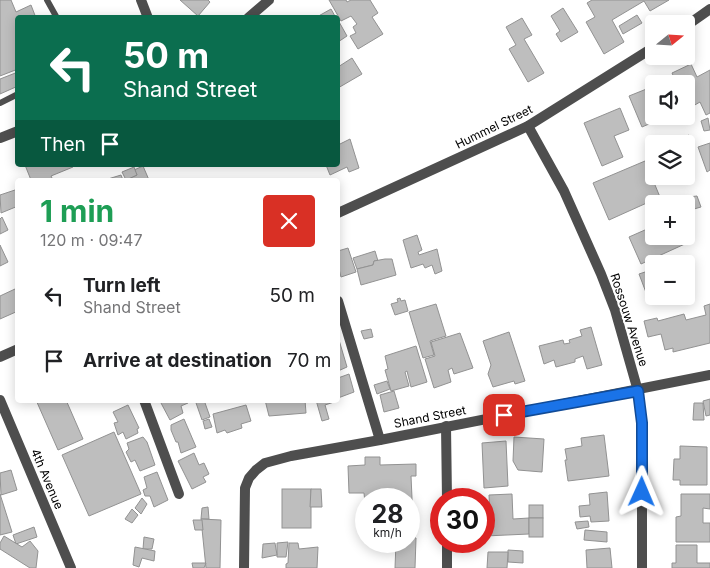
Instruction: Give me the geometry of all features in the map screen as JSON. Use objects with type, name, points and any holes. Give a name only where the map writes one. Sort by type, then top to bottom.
[{"type":"street","points":[[141,0],[147,15]]},
{"type":"street","points":[[252,15],[269,0]]},
{"type":"street","points":[[695,20],[710,9]]},
{"type":"street","name":"Hummel Street","points":[[340,212],[528,126],[645,53]]},
{"type":"street","name":"Rossouw Avenue","points":[[528,126],[564,191],[601,274],[615,310],[638,391],[642,423],[642,568]]},
{"type":"street","points":[[0,138],[15,132]]},
{"type":"street","points":[[340,308],[380,440]]},
{"type":"street","points":[[0,357],[15,350]]},
{"type":"street","name":"Shand Street","points":[[244,568],[245,488],[249,478],[264,463],[446,426],[638,391],[710,375]]},
{"type":"street","name":"4th Avenue","points":[[0,400],[71,568]]},
{"type":"street","points":[[145,403],[179,494]]},
{"type":"street","points":[[446,426],[447,488]]},
{"type":"street","points":[[447,553],[447,568]]},
{"type":"lane","points":[[47,0],[55,15]]},
{"type":"lane","points":[[0,103],[15,96]]},
{"type":"building","points":[[0,0],[11,0],[16,12],[31,5],[35,15],[15,15],[15,70],[0,76]]},
{"type":"building","points":[[180,0],[208,0],[210,2],[197,15]]},
{"type":"building","points":[[329,0],[346,0],[347,2],[351,0],[370,0],[378,13],[372,17],[383,34],[358,49],[350,36],[356,33],[353,27],[357,24],[351,16],[341,21],[340,15],[338,15]]},
{"type":"building","points":[[592,0],[669,0],[650,11],[644,1],[612,20],[624,42],[604,54],[586,22],[595,17],[587,3]]},
{"type":"building","points":[[563,8],[578,32],[561,42],[556,34],[560,31],[551,16]]},
{"type":"building","points":[[331,9],[334,15],[320,15]]},
{"type":"building","points":[[637,15],[642,23],[623,34],[619,26]]},
{"type":"building","points":[[522,18],[532,35],[524,39],[544,73],[528,82],[509,49],[516,45],[506,27]]},
{"type":"building","points":[[340,24],[347,36],[340,41]]},
{"type":"building","points":[[352,58],[362,74],[340,87],[340,66]]},
{"type":"building","points":[[689,65],[691,65],[697,77],[710,70],[710,113],[706,115],[700,102],[695,105],[695,75],[673,75],[672,73]]},
{"type":"building","points":[[15,73],[15,87],[0,94],[0,79]]},
{"type":"building","points":[[645,90],[645,125],[647,125],[642,127],[629,96]]},
{"type":"building","points":[[620,108],[629,130],[614,136],[623,157],[602,166],[584,123]]},
{"type":"building","points":[[708,118],[710,130],[704,131],[701,121]]},
{"type":"building","points":[[350,139],[359,168],[349,172],[347,167],[330,175],[327,167],[340,167],[340,144]]},
{"type":"building","points":[[710,143],[710,170],[707,172],[698,147]]},
{"type":"building","points":[[645,161],[645,185],[655,185],[659,195],[645,195],[645,204],[609,220],[593,183]]},
{"type":"building","points":[[26,167],[73,167],[51,176],[52,178],[30,178]]},
{"type":"building","points":[[134,167],[137,175],[125,178],[122,172]]},
{"type":"building","points":[[143,167],[148,178],[130,178],[137,175],[134,170]]},
{"type":"building","points":[[121,175],[122,178],[111,178]]},
{"type":"building","points":[[15,190],[15,207],[1,213],[0,195]]},
{"type":"building","points":[[695,196],[697,196],[701,207],[695,209]]},
{"type":"building","points":[[2,217],[8,230],[0,234],[0,219]]},
{"type":"building","points":[[645,230],[645,245],[683,245],[661,255],[645,255],[645,262],[641,264],[629,237]]},
{"type":"building","points":[[417,235],[422,250],[418,252],[419,255],[437,249],[442,271],[435,274],[432,265],[425,268],[423,264],[411,268],[403,240]]},
{"type":"building","points":[[0,245],[8,262],[0,266]]},
{"type":"building","points":[[348,248],[356,272],[341,277],[340,250]]},
{"type":"building","points":[[375,251],[378,261],[374,261],[373,265],[357,269],[353,258]]},
{"type":"building","points":[[392,259],[396,275],[361,285],[357,269],[373,265],[374,261]]},
{"type":"building","points":[[645,272],[645,290],[639,274]]},
{"type":"building","points":[[15,289],[15,312],[0,319],[0,296]]},
{"type":"building","points":[[400,298],[401,301],[405,300],[408,311],[395,315],[391,304],[398,302],[397,299]]},
{"type":"building","points":[[436,304],[446,336],[430,341],[434,355],[423,358],[409,312]]},
{"type":"building","points":[[710,304],[710,343],[673,352],[673,348],[665,350],[661,334],[648,337],[644,321],[657,318],[658,321],[684,314],[686,320],[706,315],[704,306]]},
{"type":"building","points":[[591,327],[602,365],[587,369],[583,356],[575,359],[575,362],[556,367],[554,360],[544,364],[539,346],[563,340],[564,344],[570,343],[569,340],[582,336],[580,330]]},
{"type":"building","points":[[371,329],[373,337],[364,339],[361,331]]},
{"type":"building","points":[[509,332],[525,381],[515,384],[514,381],[493,387],[488,374],[491,365],[483,341]]},
{"type":"building","points":[[460,333],[473,368],[454,374],[452,368],[448,370],[451,382],[434,388],[425,359],[435,356],[431,342]]},
{"type":"building","points":[[340,343],[347,367],[340,370]]},
{"type":"building","points":[[416,346],[427,382],[411,387],[407,371],[405,372],[409,386],[391,391],[385,370],[388,369],[385,356]]},
{"type":"building","points":[[349,374],[354,392],[340,397],[340,377]]},
{"type":"building","points":[[387,381],[390,389],[377,394],[374,385]]},
{"type":"building","points":[[394,391],[399,408],[384,412],[380,395]]},
{"type":"building","points":[[710,399],[710,415],[706,416],[703,401]]},
{"type":"building","points":[[37,403],[67,403],[83,439],[58,450]]},
{"type":"building","points":[[161,403],[188,403],[181,406],[183,413],[170,420]]},
{"type":"building","points":[[196,403],[205,403],[210,417],[202,420]]},
{"type":"building","points":[[266,403],[305,403],[306,413],[269,416]]},
{"type":"building","points":[[317,403],[331,403],[325,405],[329,419],[322,421]]},
{"type":"building","points":[[694,403],[703,403],[704,420],[693,420]]},
{"type":"building","points":[[128,405],[139,428],[137,429],[138,433],[126,439],[123,432],[118,435],[114,423],[118,422],[113,412]]},
{"type":"building","points":[[246,405],[251,421],[241,424],[242,428],[227,433],[225,430],[217,433],[213,414]]},
{"type":"building","points":[[184,419],[196,447],[181,453],[178,442],[176,442],[171,430],[171,425]]},
{"type":"building","points":[[209,419],[212,427],[205,429],[203,421]]},
{"type":"building","points":[[114,432],[141,494],[89,516],[62,455]]},
{"type":"building","points":[[604,435],[609,476],[568,481],[565,449],[582,446],[581,438]]},
{"type":"building","points":[[143,437],[147,442],[155,465],[140,471],[135,460],[131,462],[126,452],[129,449],[127,443]]},
{"type":"building","points":[[514,437],[544,439],[542,472],[518,470],[513,461]]},
{"type":"building","points":[[506,441],[508,486],[484,488],[482,443]]},
{"type":"building","points":[[680,446],[707,447],[707,485],[680,485],[680,480],[673,480],[674,459],[680,459]]},
{"type":"building","points":[[194,453],[199,465],[204,463],[209,474],[203,477],[206,482],[192,489],[178,461]]},
{"type":"building","points":[[365,457],[380,457],[380,465],[416,464],[416,476],[411,476],[412,488],[355,488],[355,493],[349,493],[348,466],[365,465]]},
{"type":"building","points":[[11,470],[17,490],[1,495],[0,473]]},
{"type":"building","points":[[157,472],[168,500],[154,507],[150,496],[145,496],[143,490],[147,488],[144,477]]},
{"type":"building","points":[[282,489],[311,489],[311,528],[282,528]]},
{"type":"building","points":[[311,489],[321,489],[322,507],[310,507]]},
{"type":"building","points":[[607,492],[609,521],[591,522],[590,516],[580,517],[579,506],[590,505],[589,494]]},
{"type":"building","points":[[0,494],[12,532],[0,535]]},
{"type":"building","points":[[512,494],[513,519],[529,518],[529,534],[495,536],[495,495]]},
{"type":"building","points":[[681,494],[710,494],[710,509],[703,508],[703,523],[710,523],[710,542],[676,542],[676,517],[681,516]]},
{"type":"building","points":[[142,498],[147,504],[141,514],[135,508]]},
{"type":"building","points":[[529,505],[543,505],[543,518],[529,518]]},
{"type":"building","points":[[208,507],[209,519],[201,519],[202,508]]},
{"type":"building","points":[[132,509],[138,515],[132,523],[125,519]]},
{"type":"building","points":[[529,518],[543,518],[543,537],[529,537]]},
{"type":"building","points":[[201,519],[221,520],[220,568],[206,568]]},
{"type":"building","points":[[193,520],[202,520],[203,530],[195,530]]},
{"type":"building","points":[[588,521],[589,527],[577,529],[575,522]]},
{"type":"building","points":[[34,527],[37,537],[16,544],[13,535]]},
{"type":"building","points":[[585,530],[607,532],[607,542],[584,540]]},
{"type":"building","points":[[4,536],[22,547],[30,541],[38,551],[36,568],[30,568],[0,549],[0,543]]},
{"type":"building","points":[[144,537],[154,539],[152,549],[143,549]]},
{"type":"building","points":[[288,542],[286,557],[277,557],[277,543]]},
{"type":"building","points":[[275,543],[277,555],[262,558],[263,544]]},
{"type":"building","points":[[289,543],[298,543],[299,549],[318,547],[317,568],[286,568]]},
{"type":"building","points":[[676,545],[697,545],[697,563],[710,563],[710,568],[672,568],[672,563],[676,563]]},
{"type":"building","points":[[135,547],[155,551],[154,561],[142,558],[139,567],[133,565]]},
{"type":"building","points":[[610,548],[612,568],[587,568],[586,550]]},
{"type":"building","points":[[508,550],[523,551],[523,563],[508,562]]},
{"type":"building","points":[[508,552],[507,568],[487,568],[488,553]]},
{"type":"building","points":[[396,553],[416,553],[415,568],[395,568]]},
{"type":"building","points":[[192,563],[206,563],[204,568],[193,568]]},
{"type":"route","points":[[504,415],[638,391],[642,423],[642,492]]}]
